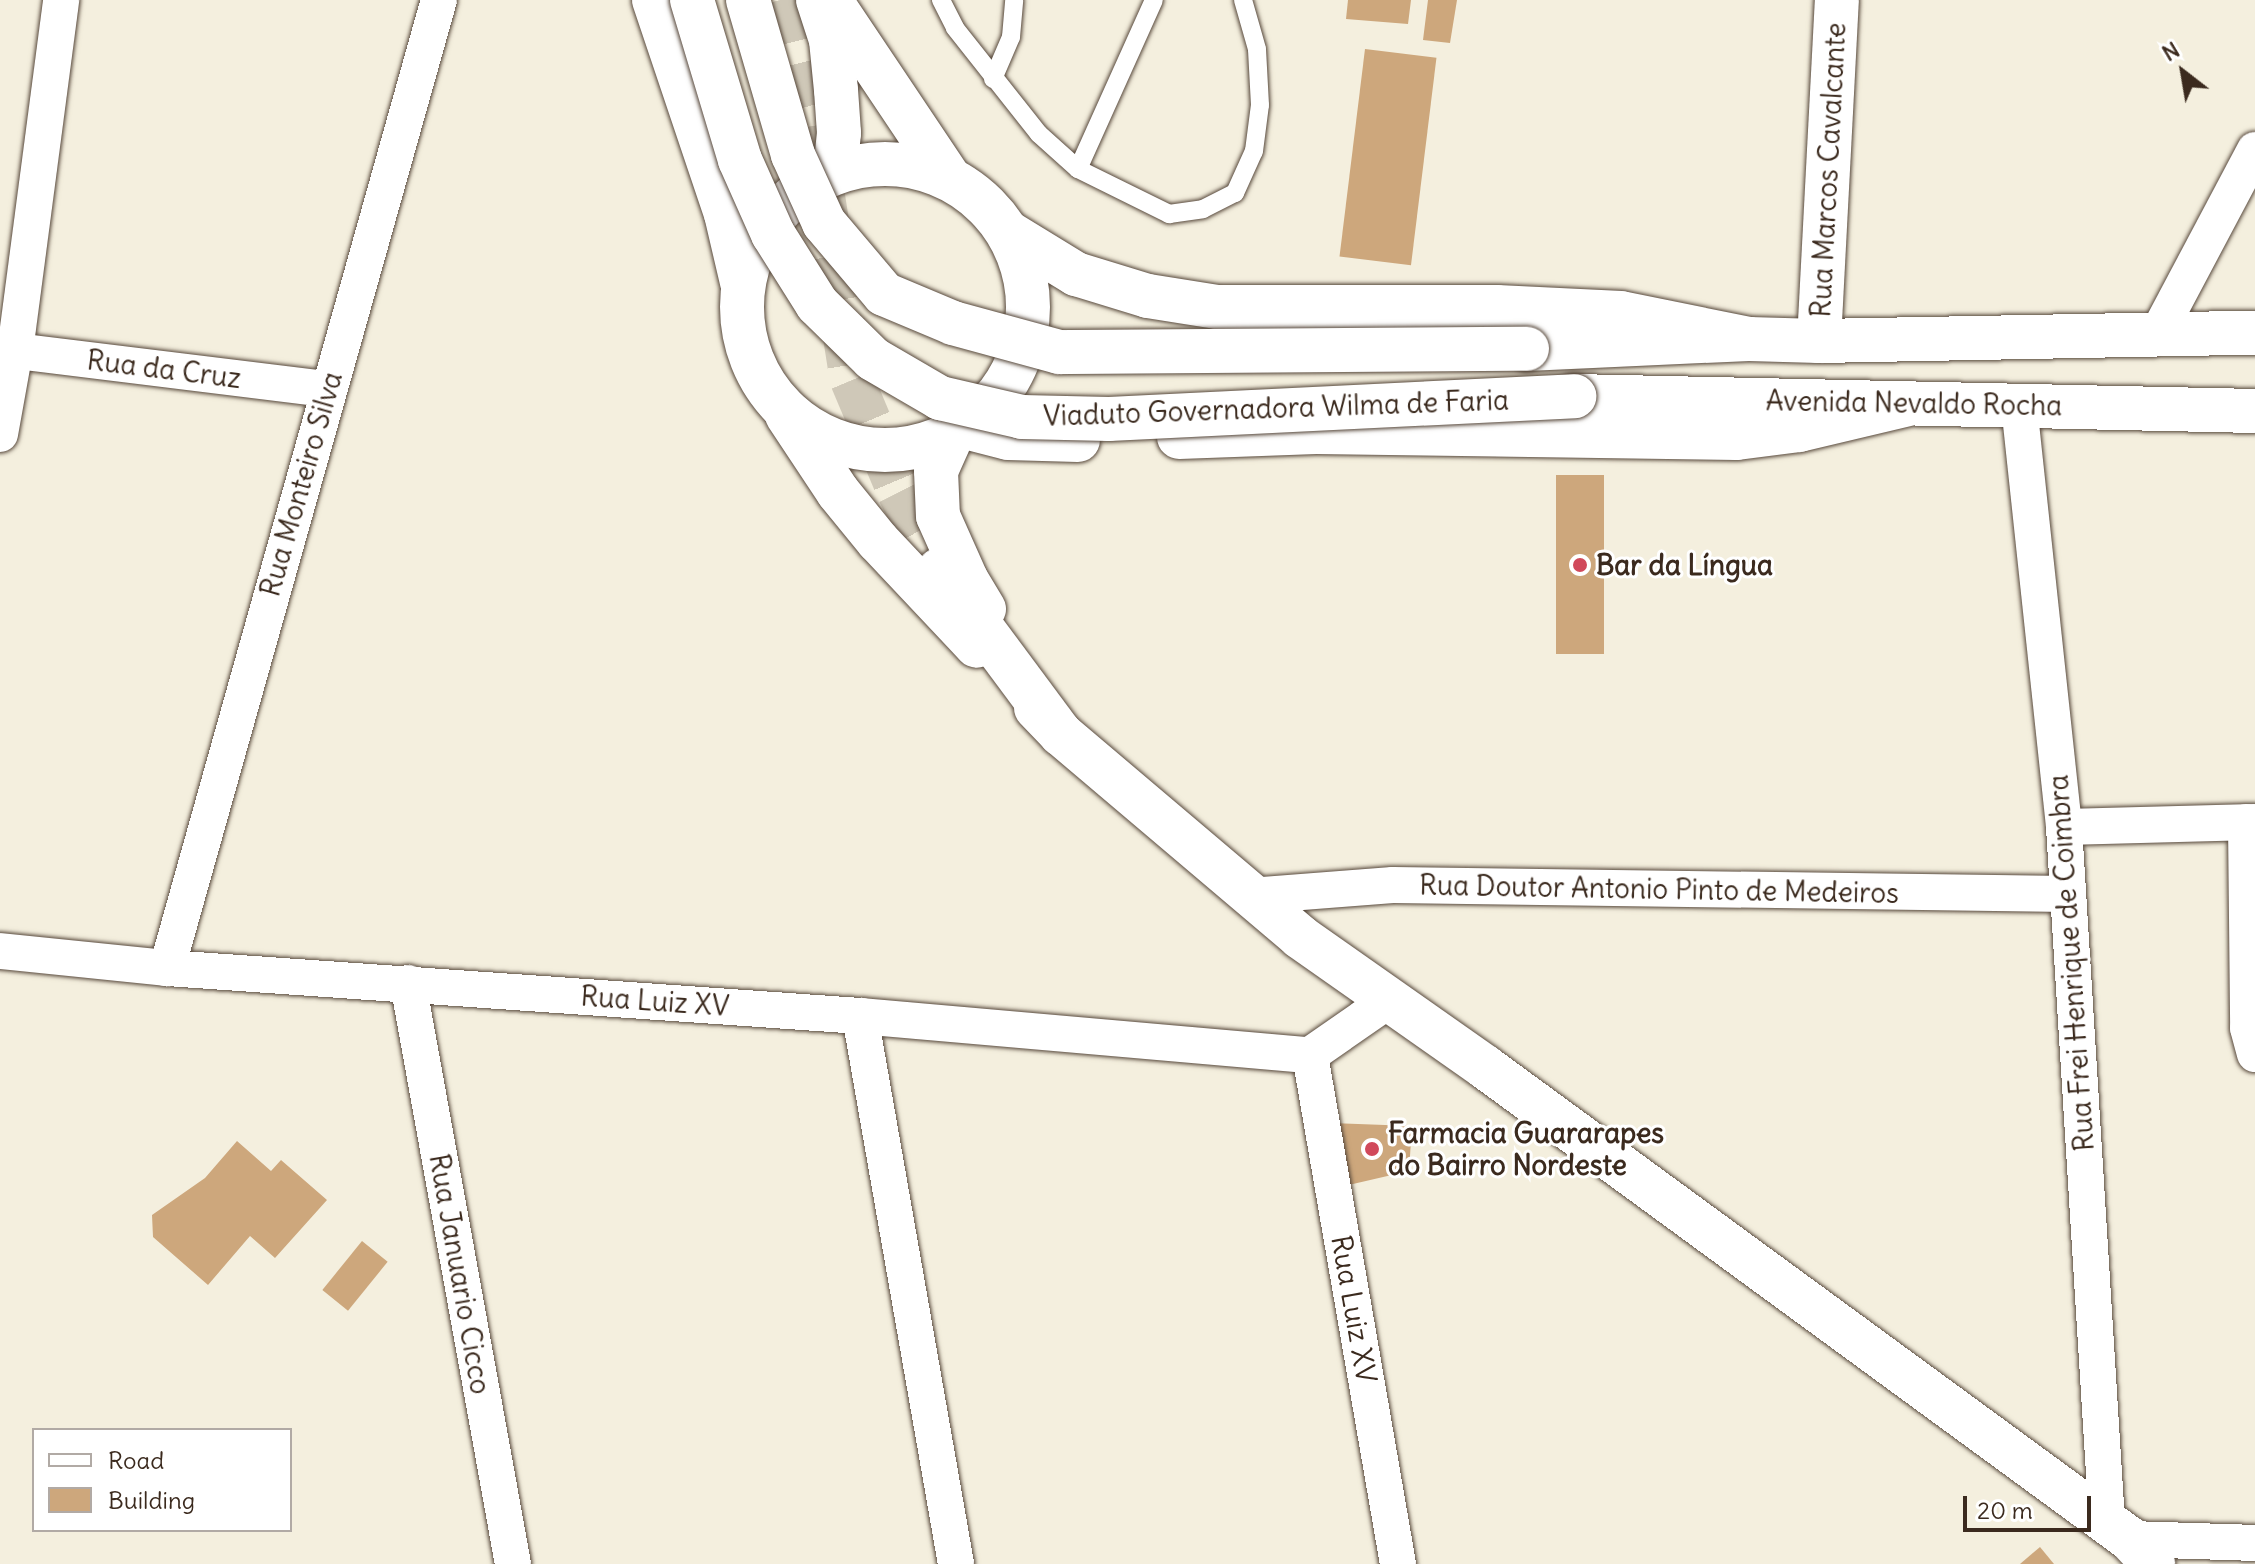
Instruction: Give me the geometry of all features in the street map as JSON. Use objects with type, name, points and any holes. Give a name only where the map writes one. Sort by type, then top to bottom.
[{"type":"main road","points":[[654,0],[726,214],[742,282],[742,335],[750,360],[838,492],[878,541],[1061,734],[1300,937],[2130,1541]]},
{"type":"main road","name":"Viaduto Governadora Wilma de Faria","points":[[692,0],[740,160],[773,234],[817,304],[873,359],[940,398],[1022,417],[1109,419],[1574,396]]},
{"type":"main road","name":"Viaduto Governadora Wilma de Faria","points":[[748,0],[799,169],[824,223],[884,294],[953,323],[1059,352],[1527,349],[1749,339]]},
{"type":"main road","points":[[818,0],[831,40],[835,77],[839,133],[835,172]]},
{"type":"main road","points":[[830,0],[949,178]]},
{"type":"main road","name":"Rua Marcos Cavalcante","points":[[1819,341],[1837,0]]},
{"type":"main road","points":[[742,282],[758,238],[777,212],[801,191],[835,172],[873,164],[912,166],[949,178],[982,199],[1009,233],[1025,273],[1029,317],[1019,359],[997,397],[959,431],[936,471],[938,516],[966,579],[1061,734]]},
{"type":"main road","points":[[1009,233],[1076,274],[1148,296],[1217,307],[1497,307],[1621,313],[1749,339],[1819,341],[2255,333]]},
{"type":"main road","name":"Avenida Nevaldo Rocha","points":[[1574,396],[2255,411]]},
{"type":"main road","points":[[787,415],[837,444],[896,451],[959,431],[1008,438],[1082,440],[1316,432],[1737,438],[1799,430],[1909,404]]},
{"type":"main road","points":[[939,570],[1061,734]]},
{"type":"street","points":[[0,434],[8,350],[61,0]]},
{"type":"street","name":"Rua Monteiro Silva","points":[[167,968],[327,389],[439,0]]},
{"type":"street","points":[[2158,333],[2255,150]]},
{"type":"street","name":"Rua da Cruz","points":[[8,350],[327,389]]},
{"type":"street","name":"Rua Frei Henrique de Coimbra","points":[[2019,405],[2064,827],[2130,1541]]},
{"type":"street","points":[[2064,827],[2251,822],[2248,1028],[2255,1054]]},
{"type":"street","name":"Rua Doutor Antonio Pinto de Medeiros","points":[[1250,896],[1393,885],[2068,894]]},
{"type":"street","name":"Rua Luiz XV","points":[[0,951],[167,968],[860,1016],[1310,1055],[1398,1564]]},
{"type":"street","name":"Rua Januario Cicco","points":[[408,983],[513,1564]]},
{"type":"street","points":[[1310,1055],[1389,1000]]},
{"type":"street","points":[[860,1016],[956,1564]]},
{"type":"street","points":[[2130,1541],[2255,1543]]},
{"type":"lane","points":[[941,0],[955,28],[1039,134],[1078,169],[1169,214],[1203,209],[1235,193],[1254,151],[1260,105],[1257,49],[1243,0]]},
{"type":"lane","points":[[993,79],[1011,37],[1014,0]]},
{"type":"lane","points":[[1078,169],[1154,0]]},
{"type":"building","points":[[1348,0],[1411,0],[1408,24],[1346,19]]},
{"type":"building","points":[[1428,0],[1457,0],[1450,43],[1423,40]]},
{"type":"building","points":[[1365,49],[1436,58],[1411,265],[1340,256]]},
{"type":"building","name":"Bar da Língua","points":[[1556,475],[1604,475],[1604,654],[1556,654]]},
{"type":"building","name":"Farmacia Guararapes do Bairro Nordeste","points":[[1331,1123],[1412,1126],[1409,1171],[1340,1187]]},
{"type":"building","points":[[237,1141],[271,1171],[281,1160],[327,1200],[275,1258],[250,1236],[208,1285],[153,1237],[152,1215],[205,1178]]},
{"type":"building","points":[[362,1241],[388,1262],[348,1311],[322,1290]]},
{"type":"building","points":[[2040,1547],[2054,1564],[2020,1564]]},
{"type":"tunnel","points":[[780,0],[812,126],[852,380],[899,492],[939,570]]},
{"type":"place","name":"Bar da Língua","points":[[1580,565]]},
{"type":"place","name":"Farmacia Guararapes do Bairro Nordeste","points":[[1372,1149]]}]
